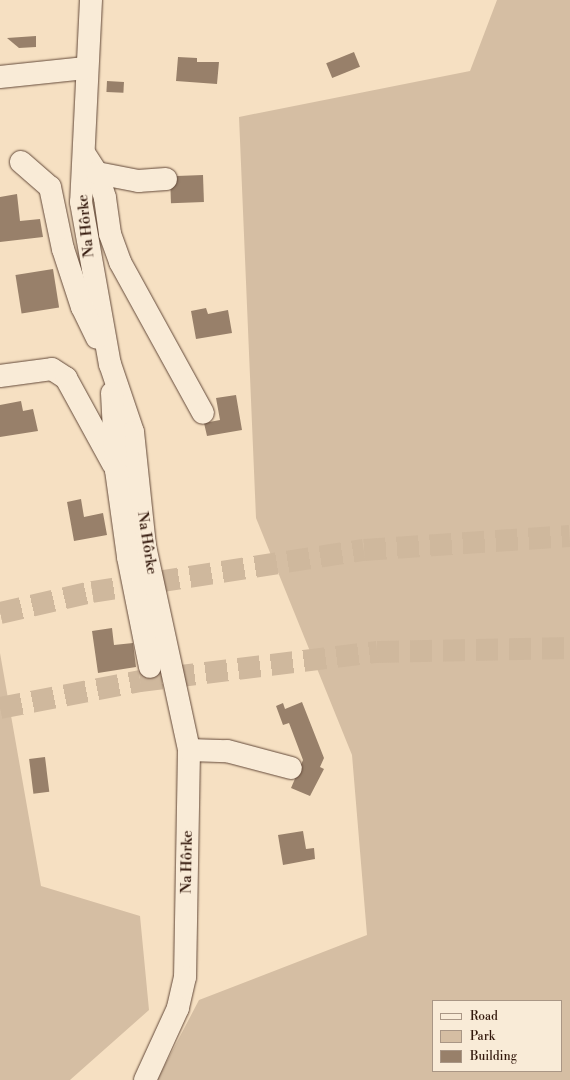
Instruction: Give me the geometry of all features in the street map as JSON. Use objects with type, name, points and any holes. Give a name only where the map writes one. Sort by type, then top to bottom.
[{"type":"street","name":"Na Hôrke","points":[[91,0],[86,68],[81,202],[110,364],[133,432],[145,546],[189,750],[185,977],[178,1008],[144,1080]]},
{"type":"street","points":[[0,78],[86,68]]},
{"type":"street","points":[[84,153],[97,173],[120,262],[203,413]]},
{"type":"street","points":[[21,162],[50,187],[63,249],[82,307],[110,364],[116,470],[128,557],[150,667]]},
{"type":"street","points":[[97,173],[138,181],[166,179]]},
{"type":"street","points":[[0,376],[52,369],[66,378],[116,470]]},
{"type":"street","points":[[189,750],[227,751],[291,768]]},
{"type":"green space","points":[[497,0],[570,0],[570,1080],[157,1080],[199,1000],[367,935],[352,755],[256,518],[239,117],[470,71]]},
{"type":"green space","points":[[0,653],[41,886],[140,916],[149,1010],[70,1080],[0,1080]]},
{"type":"building","points":[[36,36],[36,47],[19,48],[7,38]]},
{"type":"building","points":[[354,52],[360,67],[332,78],[326,63]]},
{"type":"building","points":[[178,57],[197,58],[197,62],[219,62],[217,84],[176,81]]},
{"type":"building","points":[[107,81],[124,82],[123,93],[106,92]]},
{"type":"building","points":[[203,175],[204,202],[171,203],[170,176]]},
{"type":"building","points":[[17,194],[20,221],[40,219],[43,237],[0,242],[0,197]]},
{"type":"building","points":[[53,269],[59,308],[22,313],[15,275]]},
{"type":"building","points":[[206,308],[208,314],[228,310],[232,333],[196,339],[191,311]]},
{"type":"building","points":[[236,395],[242,430],[207,436],[204,423],[220,420],[216,398]]},
{"type":"building","points":[[21,401],[23,411],[33,409],[38,431],[0,437],[0,405]]},
{"type":"building","points":[[81,499],[84,517],[103,513],[107,535],[74,541],[67,502]]},
{"type":"building","points":[[112,628],[114,645],[133,643],[136,667],[98,673],[92,631]]},
{"type":"building","points":[[302,702],[324,758],[320,767],[324,769],[310,796],[291,788],[303,760],[289,723],[283,725],[276,706],[283,703],[285,709]]},
{"type":"building","points":[[45,757],[49,792],[33,794],[29,759]]},
{"type":"building","points":[[303,831],[306,849],[314,848],[315,859],[283,865],[278,835]]},
{"type":"tunnel","points":[[0,613],[92,592],[364,550],[570,536]]},
{"type":"tunnel","points":[[0,708],[140,681],[377,652],[570,648]]}]
